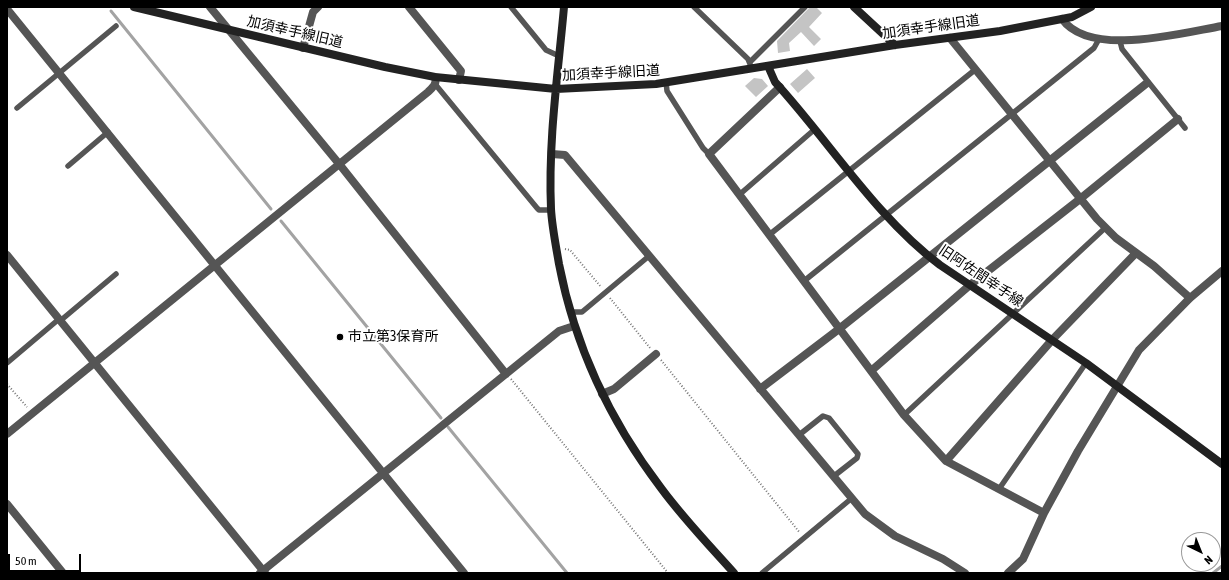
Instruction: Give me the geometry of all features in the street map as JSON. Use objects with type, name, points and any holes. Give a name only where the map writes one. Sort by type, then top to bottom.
[{"type":"street","name":"加須幸手線旧道","points":[[134,7],[435,80],[501,82],[556,89],[666,82],[751,65],[768,66],[895,45],[1000,31],[1072,17],[1091,7]]},
{"type":"street","points":[[210,7],[340,165],[506,374]]},
{"type":"street","points":[[303,48],[313,12],[318,7]]},
{"type":"street","points":[[409,7],[461,71],[459,80]]},
{"type":"street","points":[[564,7],[556,89],[552,154],[551,210],[556,248],[574,326],[602,394],[622,433],[662,489],[734,573]]},
{"type":"street","points":[[854,7],[895,45]]},
{"type":"street","points":[[7,9],[464,573]]},
{"type":"street","points":[[1062,19],[1072,31],[1099,39],[1120,41],[1222,26]]},
{"type":"street","points":[[950,38],[1013,114],[1049,162],[1105,228],[1135,254],[1154,266],[1190,298]]},
{"type":"street","name":"旧阿佐間幸手線","points":[[768,66],[772,76],[780,87],[885,214],[928,256],[1118,385],[1222,464]]},
{"type":"street","points":[[7,434],[340,165],[428,92],[435,80]]},
{"type":"street","points":[[760,389],[839,329],[928,256],[1049,162],[1147,83]]},
{"type":"street","points":[[780,87],[709,154],[904,415],[946,461],[1044,513]]},
{"type":"street","points":[[871,371],[970,285],[1080,199],[1178,119]]},
{"type":"street","points":[[552,154],[565,155],[865,514],[895,536],[943,559],[965,573]]},
{"type":"street","points":[[946,461],[1052,340],[1135,254]]},
{"type":"street","points":[[7,255],[262,572],[559,332],[574,326]]},
{"type":"street","points":[[1008,573],[1023,558],[1044,513],[1095,421],[1143,344],[1190,298],[1222,272]]},
{"type":"street","points":[[602,394],[614,389],[656,354]]},
{"type":"street","points":[[7,504],[63,573]]},
{"type":"lane","points":[[511,7],[546,50],[560,56]]},
{"type":"lane","points":[[694,7],[751,65],[805,7]]},
{"type":"lane","points":[[17,108],[116,26]]},
{"type":"lane","points":[[804,281],[885,214],[1013,114],[1094,48],[1099,39]]},
{"type":"lane","points":[[1120,41],[1122,49],[1147,83],[1185,128]]},
{"type":"lane","points":[[769,235],[976,70]]},
{"type":"lane","points":[[435,80],[539,210],[551,210]]},
{"type":"lane","points":[[666,82],[667,91],[702,148],[709,154]]},
{"type":"lane","points":[[739,195],[815,129]]},
{"type":"lane","points":[[68,166],[108,132]]},
{"type":"lane","points":[[904,415],[1105,228]]},
{"type":"lane","points":[[570,312],[582,312],[649,256]]},
{"type":"lane","points":[[7,362],[116,274]]},
{"type":"lane","points":[[999,489],[1086,363]]},
{"type":"lane","points":[[799,435],[823,416],[829,418],[858,454],[856,458],[834,476]]},
{"type":"lane","points":[[762,573],[852,498]]},
{"type":"path","points":[[556,248],[570,250],[805,538]]},
{"type":"path","points":[[506,374],[668,573]]},
{"type":"path","points":[[7,384],[32,414]]},
{"type":"building","points":[[810,7],[816,7],[822,13],[809,27],[821,39],[814,46],[801,32],[789,43],[790,51],[778,53],[777,41]]},
{"type":"building","points":[[807,69],[815,78],[798,93],[790,84]]},
{"type":"building","points":[[754,78],[762,79],[768,86],[756,97],[745,86]]},
{"type":"waterway","points":[[111,11],[271,209]]},
{"type":"waterway","points":[[281,221],[441,418]]},
{"type":"waterway","points":[[448,427],[567,573]]},
{"type":"waterway","points":[[1213,573],[1222,566]]},
{"type":"place","name":"市立第3保育所","points":[[340,337]]}]
